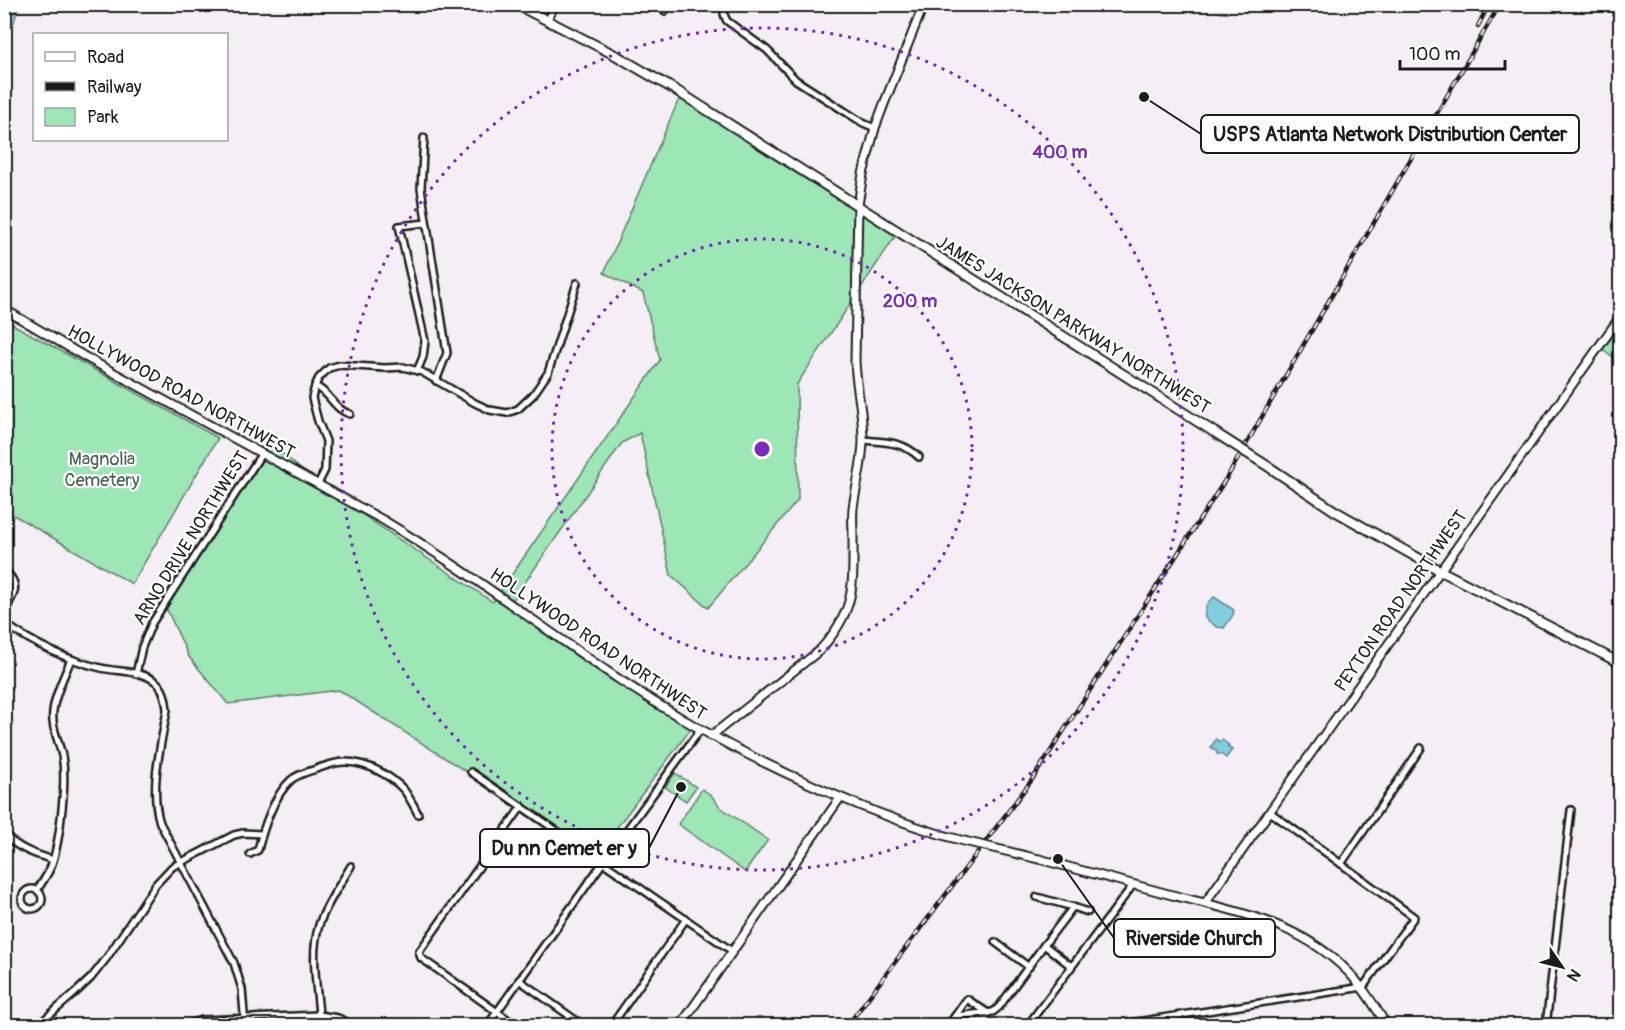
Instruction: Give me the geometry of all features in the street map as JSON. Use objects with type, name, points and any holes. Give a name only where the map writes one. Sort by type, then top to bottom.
[{"type":"main road","name":"JAMES JACKSON PARKWAY NORTHWEST","points":[[515,4],[617,56],[677,91],[1335,511],[1441,571],[1620,663]]},
{"type":"main road","points":[[1617,4],[1620,11]]},
{"type":"street","points":[[548,20],[555,4]]},
{"type":"street","points":[[661,4],[665,11]]},
{"type":"street","points":[[727,4],[724,9],[727,21],[767,50],[796,80],[863,123],[875,128]]},
{"type":"street","points":[[711,736],[819,651],[832,637],[849,603],[853,584],[853,509],[863,440],[855,361],[858,206],[863,174],[875,128],[924,4]]},
{"type":"street","points":[[424,138],[421,188],[447,353],[436,381]]},
{"type":"street","points":[[417,371],[423,357],[424,341],[399,226],[426,223]]},
{"type":"street","points":[[318,484],[325,470],[326,441],[312,398],[319,378],[329,368],[340,365],[403,367],[417,371],[490,410],[507,412],[518,409],[533,395],[548,373],[577,283]]},
{"type":"street","name":"HOLLYWOOD ROAD NORTHWEST","points":[[4,309],[87,358],[420,542],[622,681],[711,736],[775,769],[840,798],[913,826],[1262,918],[1297,934],[1333,957],[1363,987],[1387,1026]]},
{"type":"street","name":"PEYTON ROAD NORTHWEST","points":[[1205,903],[1620,317]]},
{"type":"street","points":[[315,386],[326,392],[339,409],[350,414]]},
{"type":"street","points":[[863,440],[901,444],[911,449],[919,457]]},
{"type":"street","name":"ARNO DRIVE NORTHWEST","points":[[136,674],[142,647],[152,623],[262,453]]},
{"type":"street","points":[[4,570],[12,579],[15,591],[4,611]]},
{"type":"street","points":[[4,623],[32,641],[71,659],[101,668],[146,676],[162,689],[167,710],[155,786],[155,802],[160,823],[234,963],[242,989],[245,1026]]},
{"type":"street","points":[[37,890],[49,871],[58,838],[64,774],[62,755],[53,728],[53,712],[71,659]]},
{"type":"street","points":[[487,1026],[700,730]]},
{"type":"street","points":[[1341,864],[1421,748]]},
{"type":"street","points":[[250,854],[258,850],[262,834],[283,789],[301,774],[323,766],[345,762],[360,764],[379,771],[404,791],[418,814]]},
{"type":"street","points":[[471,772],[604,861],[732,951]]},
{"type":"street","points":[[680,1026],[840,798]]},
{"type":"street","points":[[517,1026],[421,958],[419,952],[522,806]]},
{"type":"street","points":[[1546,1026],[1571,810]]},
{"type":"street","points":[[1110,1026],[1363,987],[1414,917],[1270,812]]},
{"type":"street","points":[[4,834],[31,854],[53,860]]},
{"type":"street","points":[[37,1026],[91,978],[156,884],[172,867],[234,835],[262,834]]},
{"type":"street","points":[[319,1015],[316,938],[324,913],[351,866]]},
{"type":"street","points":[[1027,1026],[1133,885]]},
{"type":"street","points":[[1037,897],[1089,912]]},
{"type":"street","points":[[955,1016],[993,1012],[999,1007],[1073,907]]},
{"type":"street","points":[[611,1026],[686,919]]},
{"type":"street","points":[[995,942],[1029,967]]},
{"type":"street","points":[[1044,945],[1071,966]]},
{"type":"street","points":[[519,980],[584,1026]]},
{"type":"street","points":[[947,1026],[967,999],[988,1013]]},
{"type":"street","points":[[183,1026],[202,1020],[319,1015],[338,1018],[355,1026]]},
{"type":"green space","points":[[682,92],[900,229],[797,384],[798,500],[708,608],[671,575],[640,433],[622,443],[512,601],[556,634],[696,722],[600,850],[518,805],[339,690],[228,704],[189,657],[162,599],[267,440],[321,487],[493,602],[660,360],[643,293],[604,273]]},
{"type":"green space","name":"Magnolia Cemetery","points":[[5,320],[218,438],[132,584],[5,510]]},
{"type":"green space","points":[[1620,321],[1620,362],[1601,348]]},
{"type":"green space","points":[[675,773],[696,787],[686,801],[665,787]]},
{"type":"green space","points":[[702,789],[711,795],[720,807],[768,840],[745,872],[678,824]]},
{"type":"water","points":[[10,5],[19,5],[5,52],[5,22]]},
{"type":"water","points":[[1214,597],[1234,610],[1224,628],[1217,627],[1205,618],[1206,606]]},
{"type":"water","points":[[1216,739],[1220,742],[1222,740],[1232,750],[1226,758],[1217,754],[1211,747]]},
{"type":"railway","points":[[1478,26],[1489,4]]},
{"type":"railway","points":[[847,1026],[1034,777],[1229,474],[1500,4]]},
{"type":"place","name":"USPS Atlanta Network Distribution Center","points":[[1144,97]]},
{"type":"place","name":"Du nn Cemet er y","points":[[681,787]]},
{"type":"place","name":"Riverside Church","points":[[1058,859]]}]
